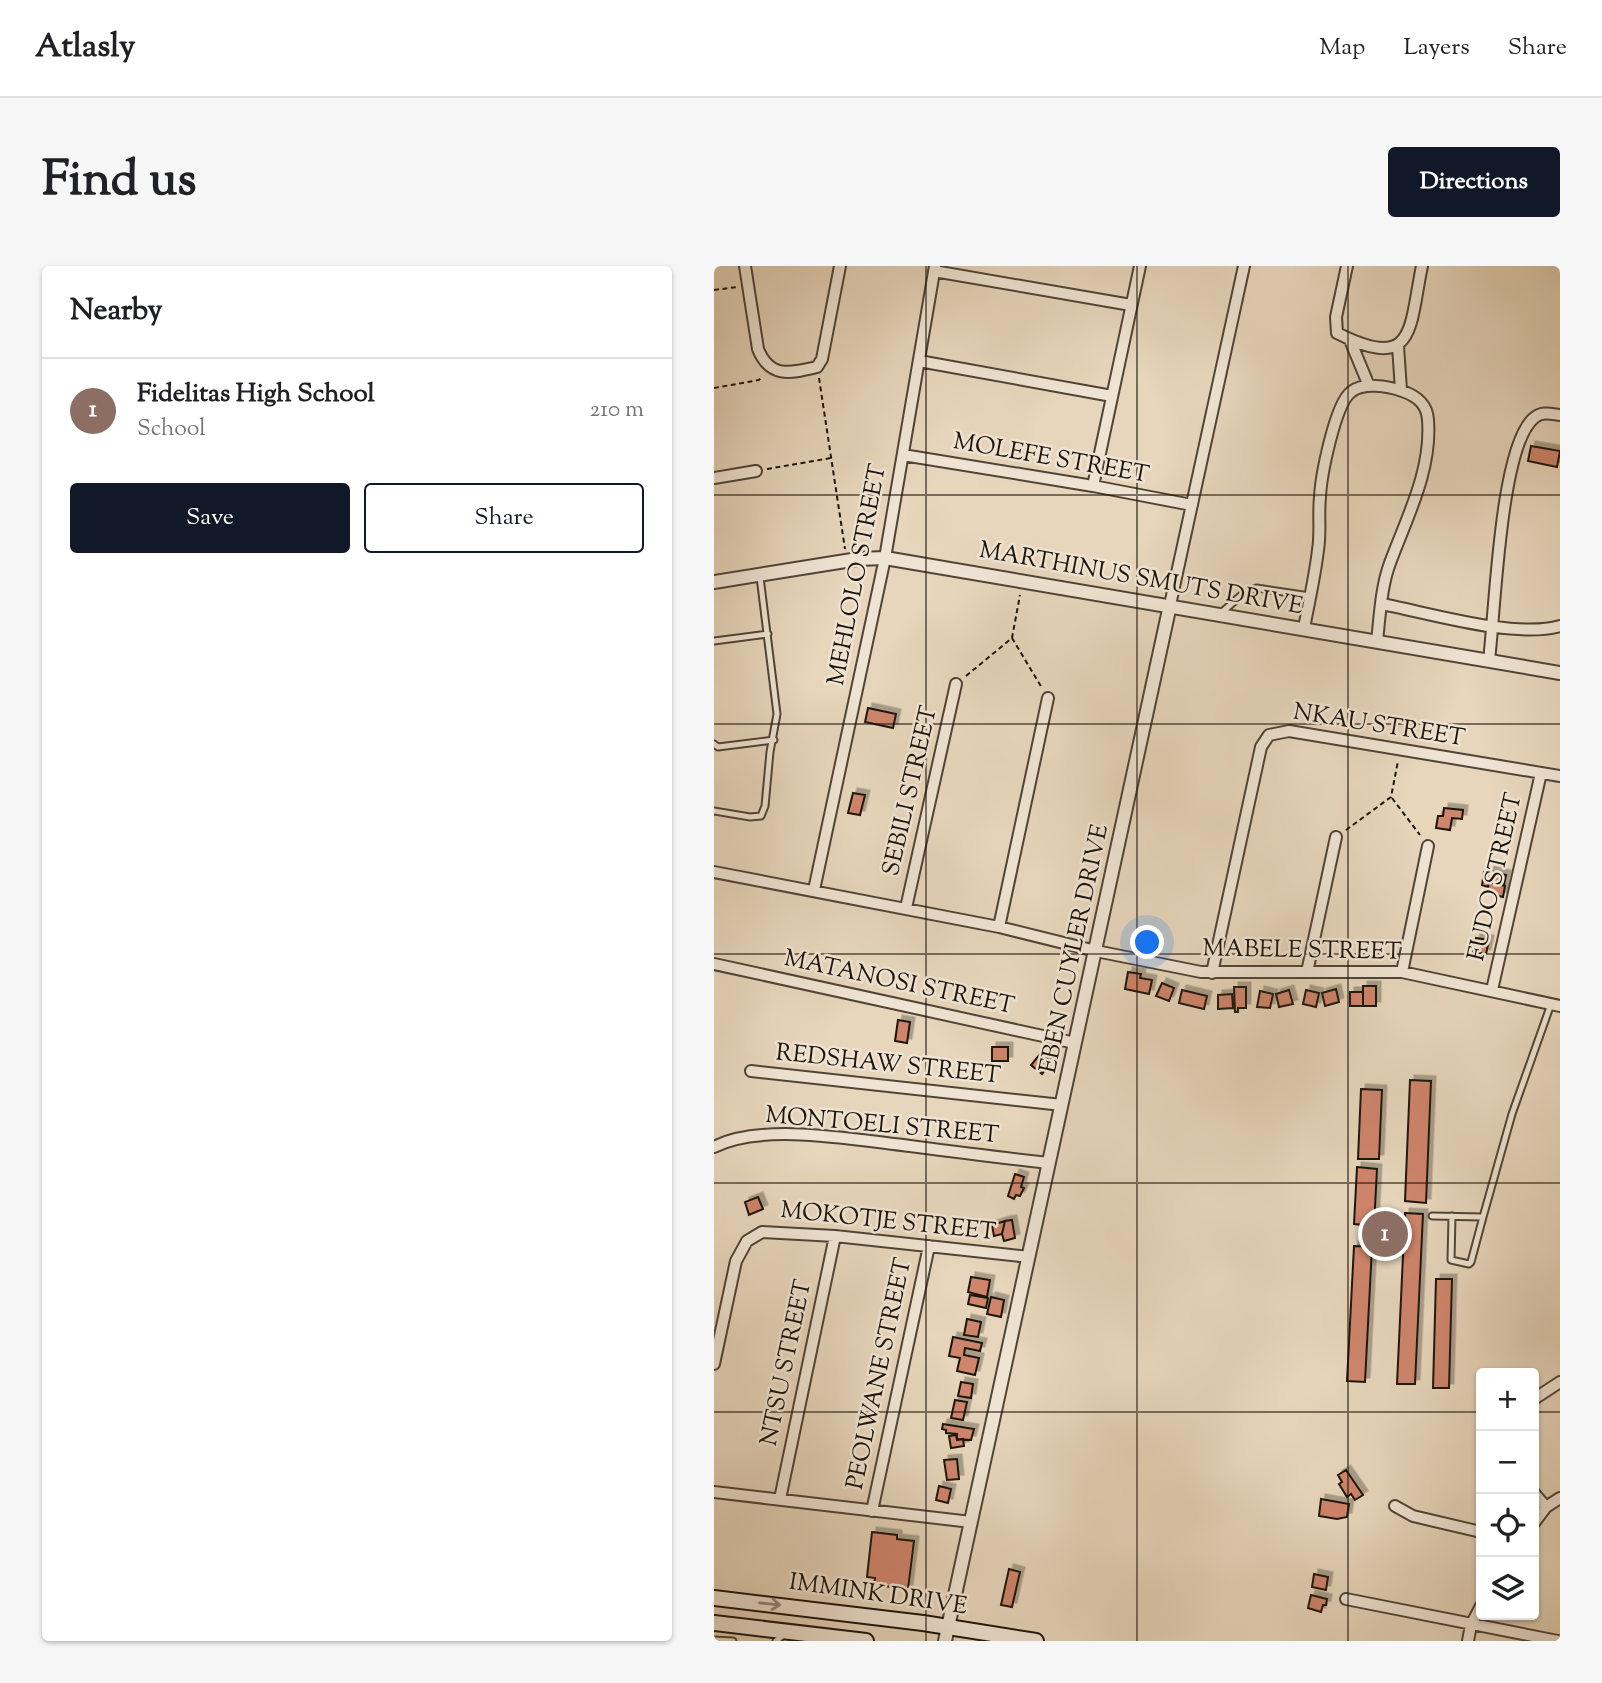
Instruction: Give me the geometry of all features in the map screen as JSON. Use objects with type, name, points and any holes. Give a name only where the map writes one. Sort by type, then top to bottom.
[{"type":"main road","name":"IMMINK DRIVE","points":[[714,1598],[947,1634],[1036,1641]]},
{"type":"main road","name":"IMMINK DRIVE","points":[[714,1623],[782,1636],[866,1641]]},
{"type":"street","points":[[745,266],[758,349],[768,367],[785,372],[817,367],[826,348],[840,266]]},
{"type":"street","points":[[1093,486],[1139,266]]},
{"type":"street","name":"EBEN CUYLER DRIVE","points":[[947,1634],[1244,266]]},
{"type":"street","points":[[1347,266],[1336,325],[1337,333],[1378,349],[1398,346],[1409,329],[1422,266]]},
{"type":"street","points":[[935,269],[1131,305]]},
{"type":"street","name":"MEHLOLO STREET","points":[[814,890],[885,558],[935,269]]},
{"type":"street","points":[[1350,340],[1369,386]]},
{"type":"street","points":[[1398,346],[1401,390]]},
{"type":"street","points":[[919,361],[1112,396]]},
{"type":"street","points":[[1304,628],[1318,552],[1322,477],[1338,411],[1343,400],[1359,387],[1401,390],[1423,402],[1428,416],[1427,443],[1420,481],[1390,563],[1377,641]]},
{"type":"street","points":[[1489,660],[1503,509],[1509,475],[1519,446],[1533,419],[1545,413],[1560,415]]},
{"type":"street","name":"MOLEFE STREET","points":[[903,456],[1093,486],[1192,505]]},
{"type":"street","points":[[714,478],[756,471]]},
{"type":"street","name":"MARTHINUS SMUTS DRIVE","points":[[714,582],[847,561],[885,558],[1560,673]]},
{"type":"street","points":[[1382,604],[1493,626],[1545,630],[1560,625]]},
{"type":"street","name":"SEBILI STREET","points":[[906,908],[956,684]]},
{"type":"street","points":[[999,927],[1048,698]]},
{"type":"street","name":"NKAU STREET","points":[[1212,973],[1261,747],[1264,739],[1273,733],[1289,731],[1560,776]]},
{"type":"street","name":"FUDO STREET","points":[[1492,990],[1541,773]]},
{"type":"street","points":[[1307,972],[1336,837]]},
{"type":"street","points":[[1402,972],[1428,846]]},
{"type":"street","name":"MABELE STREET","points":[[714,872],[906,908],[1096,951],[1212,973],[1402,972],[1555,1005]]},
{"type":"street","name":"MATANOSI STREET","points":[[714,964],[1075,1043]]},
{"type":"street","name":"REDSHAW STREET","points":[[751,1072],[1062,1105]]},
{"type":"street","name":"MONTOELI STREET","points":[[714,1147],[731,1139],[776,1133],[1049,1163]]},
{"type":"street","name":"MOKOTJE STREET","points":[[714,1364],[736,1261],[747,1241],[762,1232],[835,1236],[1029,1257]]},
{"type":"street","name":"NTSU STREET","points":[[780,1499],[835,1236]]},
{"type":"street","name":"PEOLWANE STREET","points":[[872,1511],[929,1246]]},
{"type":"street","points":[[1539,1396],[1560,1382]]},
{"type":"street","points":[[714,1492],[971,1522]]},
{"type":"street","points":[[1535,1494],[1546,1507]]},
{"type":"street","points":[[1539,1516],[1546,1507],[1560,1497]]},
{"type":"street","points":[[1395,1506],[1413,1516],[1476,1531]]},
{"type":"street","points":[[1346,1599],[1558,1641]]},
{"type":"street","points":[[1468,1641],[1476,1616]]},
{"type":"lane","points":[[714,811],[750,817],[761,816],[765,806],[770,752],[777,715],[760,574]]},
{"type":"lane","points":[[1220,614],[1245,592],[1257,588],[1310,596]]},
{"type":"lane","points":[[714,641],[768,634]]},
{"type":"lane","points":[[714,744],[718,747],[774,740]]},
{"type":"lane","points":[[1452,1216],[1451,1260],[1467,1264],[1471,1262],[1512,1114],[1555,1005]]},
{"type":"lane","points":[[1433,1216],[1483,1217]]},
{"type":"lane","points":[[714,1640],[733,1641]]},
{"type":"path","points":[[714,290],[748,285]]},
{"type":"path","points":[[714,388],[760,380],[768,367]]},
{"type":"path","points":[[817,367],[847,561]]},
{"type":"path","points":[[756,471],[831,458]]},
{"type":"path","points":[[956,684],[1012,638],[1023,580]]},
{"type":"path","points":[[1012,638],[1048,698]]},
{"type":"path","points":[[1336,837],[1391,797],[1401,750]]},
{"type":"path","points":[[1391,797],[1428,846]]},
{"type":"building","points":[[1531,446],[1560,451],[1557,467],[1528,461]]},
{"type":"building","points":[[868,708],[896,714],[893,728],[865,722]]},
{"type":"building","points":[[853,793],[865,795],[860,815],[848,813]]},
{"type":"building","points":[[1444,808],[1463,810],[1462,819],[1452,818],[1450,830],[1436,828],[1438,816],[1443,816]]},
{"type":"building","points":[[1490,871],[1506,875],[1504,885],[1489,882],[1488,887],[1482,885],[1484,872],[1490,874]]},
{"type":"building","points":[[1489,882],[1505,886],[1503,897],[1487,893]]},
{"type":"building","points":[[1476,938],[1489,940],[1486,954],[1473,952]]},
{"type":"building","points":[[1128,972],[1141,974],[1140,978],[1152,980],[1149,994],[1125,989]]},
{"type":"building","points":[[1162,983],[1174,988],[1169,1001],[1156,996]]},
{"type":"building","points":[[1363,986],[1376,986],[1376,1006],[1363,1006]]},
{"type":"building","points":[[1234,987],[1246,987],[1246,1008],[1238,1008],[1238,1012],[1235,1012]]},
{"type":"building","points":[[1336,989],[1339,1002],[1325,1006],[1322,993]]},
{"type":"building","points":[[1182,990],[1207,996],[1204,1009],[1179,1003]]},
{"type":"building","points":[[1289,990],[1293,1004],[1279,1007],[1276,994]]},
{"type":"building","points":[[1306,990],[1319,993],[1316,1007],[1303,1004]]},
{"type":"building","points":[[1260,991],[1273,994],[1270,1008],[1257,1007]]},
{"type":"building","points":[[1350,992],[1363,992],[1363,1006],[1350,1006]]},
{"type":"building","points":[[1232,994],[1233,1008],[1218,1009],[1218,995]]},
{"type":"building","points":[[898,1020],[910,1022],[907,1043],[895,1041]]},
{"type":"building","points":[[992,1047],[1008,1047],[1008,1061],[992,1061]]},
{"type":"building","points":[[1040,1054],[1051,1062],[1042,1074],[1031,1065]]},
{"type":"building","points":[[1410,1080],[1431,1081],[1426,1203],[1405,1201]]},
{"type":"building","points":[[1361,1089],[1382,1090],[1379,1159],[1358,1159]]},
{"type":"building","points":[[1357,1167],[1377,1169],[1374,1226],[1354,1224]]},
{"type":"building","points":[[1015,1174],[1024,1177],[1021,1187],[1024,1188],[1020,1196],[1016,1195],[1014,1199],[1008,1196]]},
{"type":"building","points":[[758,1197],[763,1209],[749,1215],[745,1202]]},
{"type":"building","points":[[1405,1213],[1423,1214],[1415,1384],[1397,1384]]},
{"type":"building","points":[[1012,1220],[1015,1238],[1004,1241],[1002,1234],[1005,1221]]},
{"type":"building","points":[[1005,1221],[1002,1234],[994,1236],[992,1225]]},
{"type":"building","points":[[1354,1246],[1372,1247],[1365,1382],[1347,1381]]},
{"type":"building","points":[[971,1277],[990,1280],[987,1297],[968,1292]]},
{"type":"building","points":[[1436,1279],[1452,1279],[1449,1388],[1433,1388]]},
{"type":"building","points":[[970,1295],[988,1298],[986,1308],[968,1304]]},
{"type":"building","points":[[991,1297],[1004,1300],[1001,1317],[987,1314]]},
{"type":"building","points":[[967,1319],[981,1322],[978,1337],[964,1335]]},
{"type":"building","points":[[953,1337],[982,1343],[980,1351],[965,1348],[964,1355],[979,1358],[975,1375],[957,1371],[960,1358],[949,1356]]},
{"type":"building","points":[[961,1382],[973,1384],[971,1398],[958,1396]]},
{"type":"building","points":[[955,1400],[967,1402],[963,1420],[951,1418]]},
{"type":"building","points":[[943,1424],[974,1429],[971,1440],[957,1439],[957,1434],[946,1433],[946,1430],[942,1429]]},
{"type":"building","points":[[956,1435],[957,1440],[963,1439],[964,1446],[951,1448],[949,1436]]},
{"type":"building","points":[[957,1459],[959,1479],[947,1480],[944,1460]]},
{"type":"building","points":[[1346,1470],[1363,1495],[1355,1500],[1351,1494],[1347,1497],[1339,1484],[1342,1482],[1338,1475]]},
{"type":"building","points":[[939,1486],[951,1489],[948,1503],[936,1500]]},
{"type":"building","points":[[1321,1499],[1349,1504],[1347,1517],[1337,1519],[1319,1516]]},
{"type":"building","points":[[872,1532],[897,1535],[897,1539],[914,1541],[908,1589],[874,1585],[875,1578],[867,1577]]},
{"type":"building","points":[[1009,1569],[1020,1572],[1012,1607],[1001,1605]]},
{"type":"building","points":[[1314,1574],[1328,1577],[1326,1590],[1312,1587]]},
{"type":"building","points":[[1311,1595],[1327,1599],[1321,1612],[1308,1608]]},
{"type":"place","name":"Fidelitas High School","points":[[1385,1234]]}]
